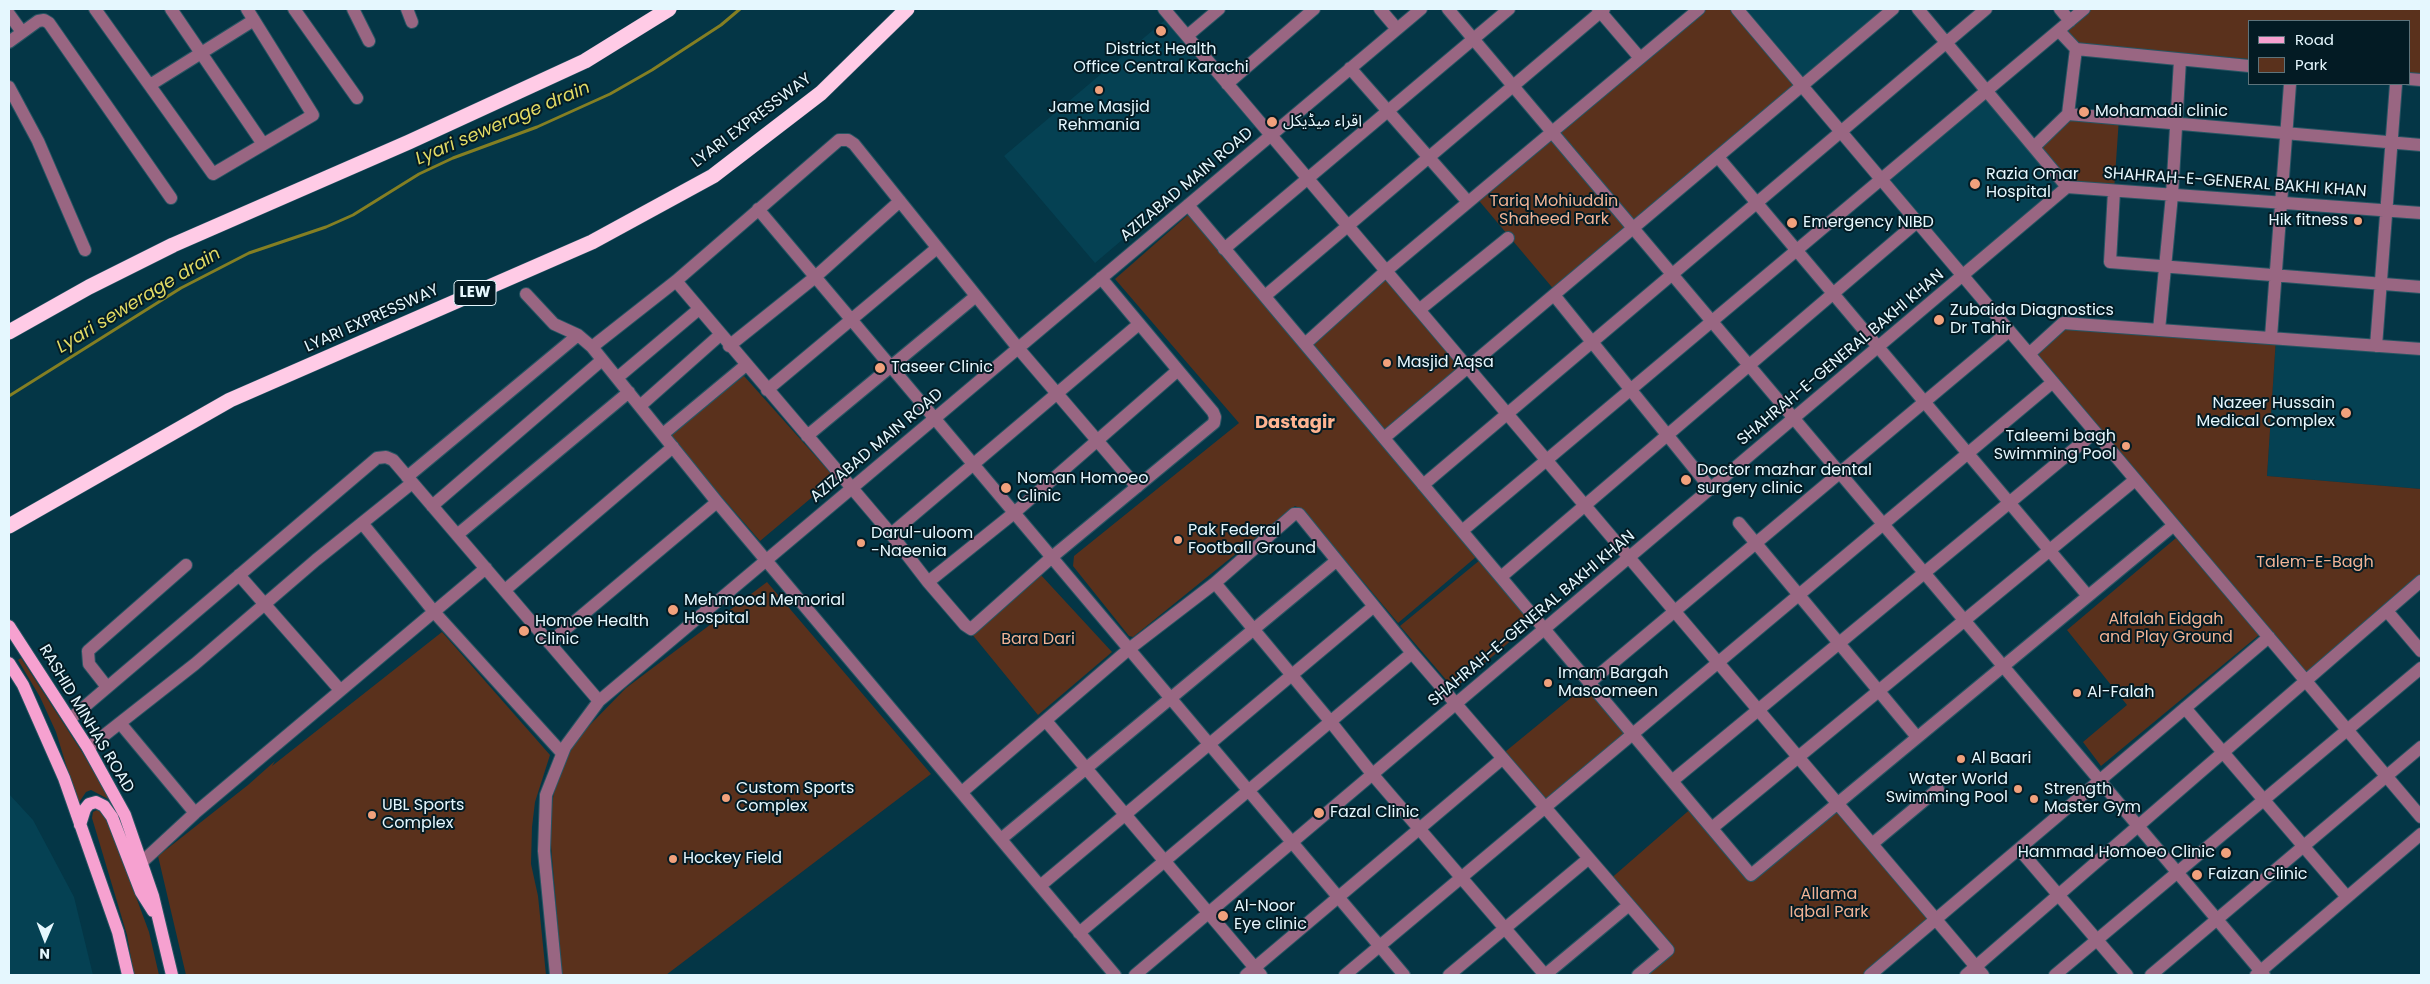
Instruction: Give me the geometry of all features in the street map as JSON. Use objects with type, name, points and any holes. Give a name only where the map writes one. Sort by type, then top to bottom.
[{"type":"highway","points":[[9,332],[96,284],[173,245],[380,155],[585,61],[669,9]]},
{"type":"highway","name":"LYARI EXPRESSWAY","points":[[9,526],[230,400],[592,242],[713,176],[821,93],[907,9]]},
{"type":"main road","name":"RASHID MINHAS ROAD","points":[[9,626],[88,748],[125,815],[142,862],[172,975]]},
{"type":"main road","points":[[9,663],[23,685],[64,778],[118,932],[128,975]]},
{"type":"main road","points":[[80,825],[85,809],[89,804],[96,802],[104,806],[112,817],[141,892],[158,920]]},
{"type":"street","points":[[95,9],[213,174],[313,115],[247,9]]},
{"type":"street","points":[[171,9],[263,144]]},
{"type":"street","points":[[296,9],[356,98]]},
{"type":"street","points":[[353,9],[369,42]]},
{"type":"street","points":[[407,9],[412,22]]},
{"type":"street","points":[[1164,9],[1872,844],[1936,920],[1975,972],[2058,895],[2421,581]]},
{"type":"street","points":[[1187,36],[1219,9]]},
{"type":"street","points":[[1227,84],[1314,9]]},
{"type":"street","points":[[1380,9],[1397,29]]},
{"type":"street","name":"AZIZABAD MAIN ROAD","points":[[556,975],[544,852],[546,795],[562,753],[599,701],[1421,9]]},
{"type":"street","points":[[1448,9],[2178,872],[2260,974],[2421,834]]},
{"type":"street","points":[[1224,249],[1509,9]]},
{"type":"street","points":[[1305,344],[1386,271],[1699,9]]},
{"type":"street","points":[[1737,9],[2421,817]]},
{"type":"street","points":[[1384,438],[1893,9]]},
{"type":"street","points":[[1918,9],[2068,187]]},
{"type":"street","points":[[1423,485],[1986,9]]},
{"type":"street","points":[[2060,9],[2070,21]]},
{"type":"street","points":[[1462,531],[2084,9]]},
{"type":"street","points":[[1264,296],[1601,10],[1640,58]]},
{"type":"street","points":[[9,14],[22,32]]},
{"type":"street","points":[[9,42],[38,21],[44,20],[49,23],[171,198]]},
{"type":"street","points":[[150,85],[254,20]]},
{"type":"street","points":[[2058,31],[2076,49],[2248,66]]},
{"type":"street","points":[[2034,147],[2068,114],[2076,49]]},
{"type":"street","points":[[2160,330],[2172,195],[2180,60]]},
{"type":"street","points":[[1350,68],[1468,202]]},
{"type":"street","points":[[2270,337],[2290,85]]},
{"type":"street","points":[[2376,346],[2396,85]]},
{"type":"street","points":[[9,86],[38,142],[86,250]]},
{"type":"street","points":[[2068,114],[2421,145]]},
{"type":"street","points":[[592,346],[676,281],[839,140],[848,140],[854,144],[1018,348],[1137,487]]},
{"type":"street","points":[[1718,157],[2088,596]]},
{"type":"street","name":"SHAHRAH-E-GENERAL BAKHI KHAN","points":[[1135,975],[2068,187],[2421,213]]},
{"type":"street","points":[[2114,191],[2110,262],[2421,287]]},
{"type":"street","points":[[729,346],[814,278],[900,201]]},
{"type":"street","points":[[1188,205],[1751,875],[2174,525]]},
{"type":"street","points":[[758,209],[850,321],[935,418],[1404,975]]},
{"type":"street","points":[[1501,577],[1917,222]]},
{"type":"street","points":[[1419,310],[1508,238]]},
{"type":"street","points":[[767,390],[937,248]]},
{"type":"street","points":[[676,281],[729,346],[891,534],[928,582],[965,625],[971,629],[1052,557],[1214,423],[1213,412],[1101,278]]},
{"type":"street","points":[[526,294],[554,324],[578,335],[592,346],[717,502],[1115,975]]},
{"type":"street","points":[[1554,294],[1711,489]]},
{"type":"street","points":[[807,436],[889,366],[976,296]]},
{"type":"street","points":[[617,378],[699,309]]},
{"type":"street","points":[[2029,354],[2063,323],[2421,349]]},
{"type":"street","points":[[891,534],[1056,392],[1139,324]]},
{"type":"street","points":[[1589,683],[2010,331]]},
{"type":"street","points":[[88,748],[195,664],[578,335]]},
{"type":"street","points":[[640,406],[720,335]]},
{"type":"street","points":[[432,506],[602,360]]},
{"type":"street","points":[[663,434],[746,365]]},
{"type":"street","points":[[928,582],[1014,512],[1096,439],[1177,371]]},
{"type":"street","points":[[1345,975],[2053,382]]},
{"type":"street","points":[[457,535],[629,392]]},
{"type":"street","points":[[1672,781],[2095,432]]},
{"type":"street","points":[[505,590],[673,447]]},
{"type":"street","points":[[70,719],[377,458],[386,457],[393,460],[599,701]]},
{"type":"street","points":[[1712,828],[2136,480]]},
{"type":"street","points":[[549,643],[717,502]]},
{"type":"street","points":[[962,792],[1129,649],[1214,583],[1296,513],[1502,759],[1668,950],[1638,975]]},
{"type":"street","points":[[362,522],[435,613],[562,753]]},
{"type":"street","points":[[1739,523],[1917,738]]},
{"type":"street","points":[[1001,839],[1336,561]]},
{"type":"street","points":[[107,687],[89,664],[88,652],[186,565]]},
{"type":"street","points":[[142,862],[195,813],[340,690],[435,613],[486,568]]},
{"type":"street","points":[[238,575],[265,603],[340,690]]},
{"type":"street","points":[[1214,583],[1255,629],[1372,775],[1545,975],[1629,905]]},
{"type":"street","points":[[1040,886],[1373,607]]},
{"type":"street","points":[[2387,610],[2421,651]]},
{"type":"street","points":[[1870,975],[2269,637]]},
{"type":"street","points":[[1079,933],[1412,653]]},
{"type":"street","points":[[2055,975],[2421,668]]},
{"type":"street","points":[[2185,708],[2347,898]]},
{"type":"street","points":[[1046,721],[1209,913],[1254,973],[1502,759]]},
{"type":"street","points":[[120,723],[195,813]]},
{"type":"street","points":[[2150,975],[2421,747]]},
{"type":"street","points":[[1872,844],[1938,789]]},
{"type":"street","points":[[2019,849],[2127,975]]},
{"type":"street","points":[[1449,975],[1588,859]]},
{"type":"shaded area","points":[[1737,9],[1893,9],[1802,86]]},
{"type":"shaded area","points":[[1165,20],[1256,126],[1095,263],[1004,156]]},
{"type":"shaded area","name":"Razia Omar Hospital","points":[[1987,91],[2067,187],[1963,276],[1882,180]]},
{"type":"shaded area","name":"Nazeer Hussain Medical Complex","points":[[2276,338],[2421,349],[2421,489],[2267,476]]},
{"type":"shaded area","points":[[9,794],[33,820],[74,897],[93,975],[9,975]]},
{"type":"green space","name":"Tariq Mohiuddin Shaheed Park","points":[[1699,9],[1737,9],[1802,86],[1556,292],[1475,196]]},
{"type":"green space","points":[[2092,9],[2421,9],[2421,74],[2410,73],[2410,20],[2248,20],[2248,59],[2079,45],[2065,30]]},
{"type":"green space","points":[[2068,114],[2119,118],[2114,191],[2067,187],[2034,147]]},
{"type":"green space","points":[[1189,214],[1476,557],[1398,623],[1303,510],[1295,506],[1133,637],[1129,636],[1073,566],[1074,556],[1239,423],[1115,279]]},
{"type":"green space","points":[[1386,271],[1468,367],[1384,438],[1305,344]]},
{"type":"green space","name":"Talem-E-Bagh","points":[[2063,323],[2276,338],[2267,476],[2421,489],[2421,581],[2306,681],[2029,354]]},
{"type":"green space","points":[[744,376],[835,478],[760,541],[668,435]]},
{"type":"green space","name":"Alfalah Eidgah and Play Ground","points":[[2176,538],[2259,635],[2101,766],[2083,742],[2127,705],[2067,630]]},
{"type":"green space","points":[[1480,560],[1533,622],[1454,689],[1400,626]]},
{"type":"green space","name":"Bara Dari","points":[[1040,574],[1112,652],[1038,715],[971,633]]},
{"type":"green space","name":"Custom Sports Complex","points":[[767,582],[931,774],[666,975],[562,975],[549,822],[558,768],[584,731],[626,688]]},
{"type":"green space","name":"UBL Sports Complex","points":[[442,632],[550,755],[535,802],[531,864],[538,896],[546,975],[186,975],[158,856],[248,785],[275,761],[272,766]]},
{"type":"green space","points":[[21,658],[82,752],[110,800],[91,790],[86,792],[78,804],[56,732],[40,697],[18,660]]},
{"type":"green space","points":[[1589,683],[1633,734],[1544,808],[1500,756]]},
{"type":"green space","name":"Allama Iqbal Park","points":[[1838,804],[1936,920],[1870,975],[1638,975],[1668,950],[1608,881],[1694,806],[1751,875]]},
{"type":"green space","points":[[97,810],[104,814],[129,878],[149,932],[159,975],[134,975],[127,935],[92,818],[93,812]]},
{"type":"waterway","name":"Lyari sewerage drain","points":[[9,396],[181,288],[249,253],[326,227],[353,215],[419,174],[453,158],[537,127],[610,94],[652,70],[721,25],[740,9]]},
{"type":"place","name":"District Health Office Central Karachi","points":[[1161,31]]},
{"type":"place","name":"Jame Masjid Rehmania","points":[[1099,90]]},
{"type":"place","name":"Mohamadi clinic","points":[[2084,112]]},
{"type":"place","name":"اقراء میڈیکل","points":[[1272,122]]},
{"type":"place","name":"Razia Omar Hospital","points":[[1975,184]]},
{"type":"place","name":"Hik fitness","points":[[2358,221]]},
{"type":"place","name":"Emergency NIBD","points":[[1792,223]]},
{"type":"place","name":"Zubaida Diagnostics Dr Tahir","points":[[1939,320]]},
{"type":"place","name":"Masjid Aqsa","points":[[1387,363]]},
{"type":"place","name":"Taseer Clinic","points":[[880,368]]},
{"type":"place","name":"Nazeer Hussain Medical Complex","points":[[2346,413]]},
{"type":"place","name":"Taleemi bagh Swimming Pool","points":[[2126,446]]},
{"type":"place","name":"Doctor mazhar dental surgery clinic","points":[[1686,480]]},
{"type":"place","name":"Noman Homoeo Clinic","points":[[1006,488]]},
{"type":"place","name":"Pak Federal Football Ground","points":[[1178,540]]},
{"type":"place","name":"Darul-uloom -Naeenia","points":[[861,543]]},
{"type":"place","name":"Mehmood Memorial Hospital","points":[[673,610]]},
{"type":"place","name":"Homoe Health Clinic","points":[[524,631]]},
{"type":"place","name":"Imam Bargah Masoomeen","points":[[1548,683]]},
{"type":"place","name":"Al-Falah","points":[[2077,693]]},
{"type":"place","name":"Al Baari","points":[[1961,759]]},
{"type":"place","name":"Water World Swimming Pool","points":[[2018,789]]},
{"type":"place","name":"Custom Sports Complex","points":[[726,798]]},
{"type":"place","name":"Strength Master Gym","points":[[2034,799]]},
{"type":"place","name":"Fazal Clinic","points":[[1319,813]]},
{"type":"place","name":"UBL Sports Complex","points":[[372,815]]},
{"type":"place","name":"Hammad Homoeo Clinic","points":[[2226,853]]},
{"type":"place","name":"Hockey Field","points":[[673,859]]},
{"type":"place","name":"Faizan Clinic","points":[[2197,875]]},
{"type":"place","name":"Al-Noor Eye clinic","points":[[1223,916]]},
{"type":"district","name":"Dastagir","points":[[1295,423]]}]
